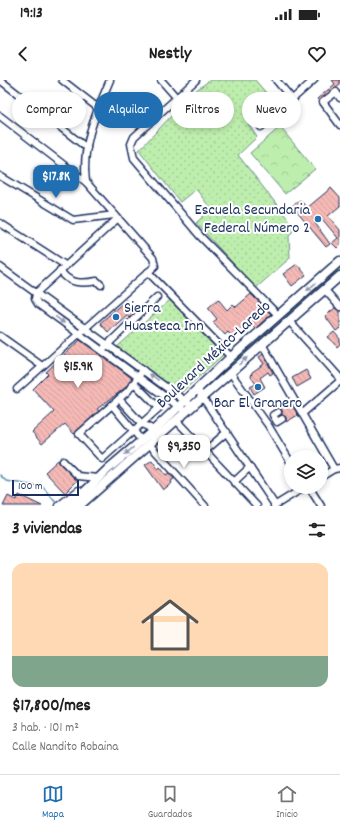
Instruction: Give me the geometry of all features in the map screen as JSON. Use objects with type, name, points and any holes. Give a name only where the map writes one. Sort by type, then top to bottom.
[{"type":"main road","name":"Boulevard México-Laredo","points":[[74,505],[108,469],[176,420],[197,389],[340,261]]},
{"type":"main road","name":"Boulevard México-Laredo","points":[[74,505],[118,472],[145,443],[154,430],[185,406],[203,396],[340,276]]},
{"type":"main road","points":[[84,506],[118,472]]},
{"type":"main road","points":[[60,506],[98,478]]},
{"type":"street","points":[[0,80],[87,148]]},
{"type":"street","points":[[62,80],[94,105]]},
{"type":"street","points":[[105,92],[110,80]]},
{"type":"street","points":[[161,80],[172,92]]},
{"type":"street","points":[[182,92],[196,80]]},
{"type":"street","points":[[276,80],[286,92]]},
{"type":"street","points":[[301,92],[314,80]]},
{"type":"street","points":[[340,98],[336,92],[323,102],[340,125]]},
{"type":"street","points":[[171,102],[134,137],[131,144],[134,158],[151,176],[159,189],[171,200],[200,236],[278,315]]},
{"type":"street","points":[[0,116],[86,182],[154,258],[155,266],[17,389]]},
{"type":"street","points":[[86,182],[84,170],[91,125],[94,118]]},
{"type":"street","points":[[0,176],[73,220],[116,217]]},
{"type":"street","points":[[116,217],[36,293],[35,299],[38,304],[79,334],[185,406]]},
{"type":"street","points":[[0,223],[66,265]]},
{"type":"street","points":[[0,267],[143,370],[185,406]]},
{"type":"street","points":[[60,270],[64,277],[71,281],[88,283],[97,281],[101,284]]},
{"type":"street","points":[[148,272],[231,358]]},
{"type":"street","points":[[324,290],[340,307]]},
{"type":"street","points":[[102,350],[157,297]]},
{"type":"street","points":[[289,321],[340,380],[303,413]]},
{"type":"street","points":[[0,336],[42,366]]},
{"type":"street","points":[[262,344],[337,468],[328,473]]},
{"type":"street","points":[[119,362],[124,356]]},
{"type":"street","points":[[108,469],[102,459],[79,434],[135,384],[143,370]]},
{"type":"street","points":[[230,372],[268,425],[284,452]]},
{"type":"street","points":[[102,459],[159,408],[135,384]]},
{"type":"street","points":[[197,389],[275,506],[294,494]]},
{"type":"street","points":[[119,398],[142,424],[154,430]]},
{"type":"street","points":[[112,405],[145,443],[205,506]]},
{"type":"street","points":[[268,425],[279,420],[273,415],[278,412]]},
{"type":"street","points":[[176,420],[257,506]]},
{"type":"street","points":[[205,451],[227,432]]},
{"type":"street","points":[[63,461],[78,476],[98,478]]},
{"type":"street","points":[[234,482],[250,467]]},
{"type":"street","points":[[313,494],[321,506]]},
{"type":"green space","points":[[210,80],[255,80],[265,92],[242,92],[242,128],[251,128],[257,137],[238,155],[295,228],[289,236],[290,258],[256,288],[196,223],[211,209],[196,189],[180,202],[139,150],[160,128],[163,128],[163,125],[171,116],[171,128],[234,128],[234,92],[194,92]]},
{"type":"green space","points":[[279,128],[281,128],[315,169],[285,194],[250,153]]},
{"type":"green space","points":[[340,265],[340,270],[202,392],[200,390]]},
{"type":"green space","points":[[170,300],[223,355],[181,393],[117,347]]},
{"type":"building","points":[[332,80],[340,80],[340,85],[319,101],[317,99],[335,84]]},
{"type":"building","points":[[331,188],[340,198],[340,206],[328,216],[340,230],[340,245],[337,248],[332,243],[338,238],[323,220],[321,219],[315,223],[330,244],[326,247],[292,206],[300,200],[307,208]]},
{"type":"building","points":[[297,264],[306,275],[292,286],[283,274]]},
{"type":"building","points":[[251,294],[271,314],[255,329],[249,322],[232,337],[228,332],[225,335],[213,322],[217,319],[208,308],[218,299],[227,310],[233,304],[236,307]]},
{"type":"building","name":"Sierra Huasteca Inn","points":[[126,300],[134,308],[131,311],[133,314],[129,318],[127,315],[108,332],[100,323]]},
{"type":"building","points":[[335,308],[340,311],[340,328],[336,331],[325,316]]},
{"type":"building","points":[[334,332],[340,339],[340,344],[337,347],[328,337]]},
{"type":"building","points":[[80,340],[132,378],[125,388],[97,409],[99,411],[74,434],[65,424],[42,444],[32,432],[54,412],[33,389],[48,374],[46,372]]},
{"type":"building","points":[[263,354],[273,373],[270,375],[268,372],[260,378],[265,387],[254,394],[250,387],[256,384],[251,377],[252,372],[264,364],[259,357]]},
{"type":"building","points":[[306,370],[311,379],[297,387],[292,378]]},
{"type":"building","points":[[290,401],[298,415],[286,422],[286,417],[282,415],[282,410],[279,408]]},
{"type":"building","points":[[58,460],[60,464],[78,480],[65,493],[45,472]]},
{"type":"building","points":[[152,460],[158,469],[160,467],[166,475],[169,473],[174,479],[171,481],[172,483],[163,490],[145,465]]},
{"type":"building","points":[[19,495],[42,506],[3,506],[8,496],[16,500]]},
{"type":"waterway","points":[[0,475],[6,481],[43,487],[57,504]]},
{"type":"place","name":"Escuela Secundaria Federal Número 2","points":[[318,219]]},
{"type":"place","name":"Sierra Huasteca Inn","points":[[116,317]]},
{"type":"place","name":"Bar El Granero","points":[[258,387]]}]
